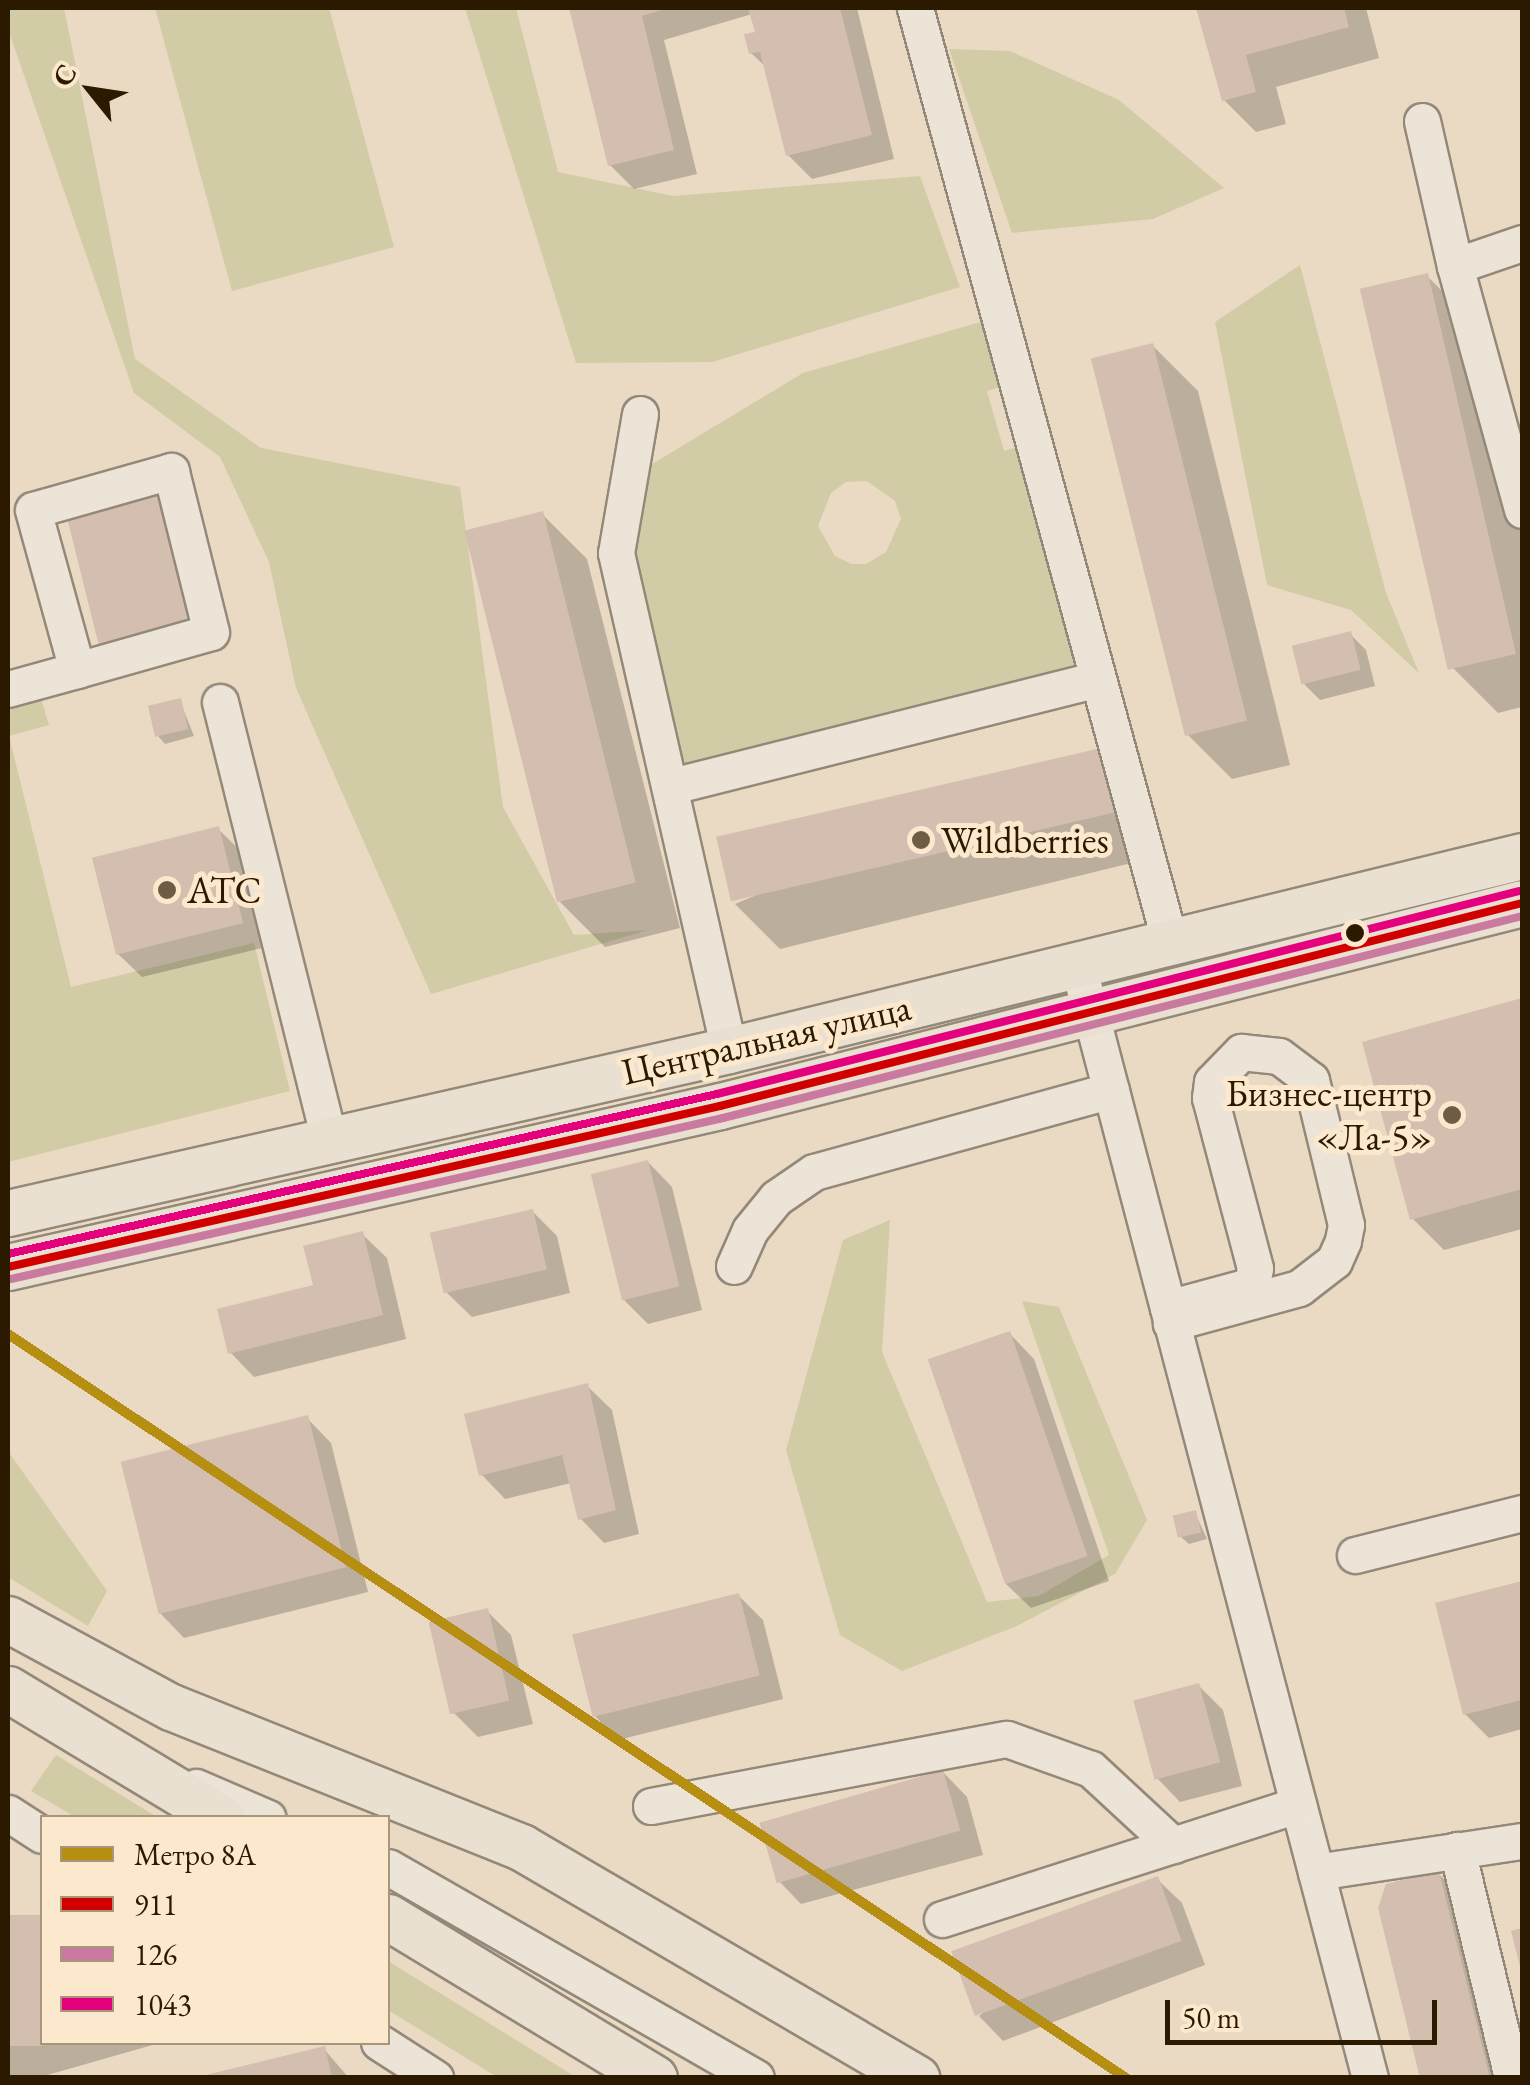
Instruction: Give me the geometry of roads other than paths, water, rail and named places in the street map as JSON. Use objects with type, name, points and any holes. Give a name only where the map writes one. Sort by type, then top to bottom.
[{"type":"main road","name":"Центральная улица","points":[[8,1214],[729,1050],[1522,856]]},
{"type":"main road","name":"Центральная улица","points":[[8,1266],[720,1106],[1522,903]]},
{"type":"main road","points":[[8,1619],[171,1707],[374,1783],[521,1847],[917,2078]]},
{"type":"main road","points":[[8,1689],[217,1815]]},
{"type":"main road","points":[[390,1918],[654,2078]]},
{"type":"street","points":[[915,8],[1170,942]]},
{"type":"street","points":[[1422,121],[1455,266],[1522,510]]},
{"type":"street","points":[[1455,266],[1522,243]]},
{"type":"street","points":[[640,414],[616,553],[729,1050]]},
{"type":"street","points":[[8,689],[77,670],[210,632],[172,471],[33,510],[77,670]]},
{"type":"street","points":[[672,786],[1097,679]]},
{"type":"street","points":[[220,702],[329,1139]]},
{"type":"street","points":[[1078,965],[1370,2078]]},
{"type":"street","points":[[1241,1052],[1279,1056],[1310,1080],[1346,1225],[1343,1241],[1334,1261],[1299,1288],[1169,1316],[1252,1284],[1256,1268],[1210,1098],[1212,1082],[1241,1052]]},
{"type":"street","points":[[734,1266],[750,1230],[776,1198],[814,1172],[1111,1090]]},
{"type":"street","points":[[1355,1555],[1522,1513]]},
{"type":"street","points":[[651,1806],[1007,1739],[1091,1769],[1173,1845]]},
{"type":"street","points":[[116,1754],[261,1815]]},
{"type":"street","points":[[942,1918],[1298,1805]]},
{"type":"street","points":[[8,1814],[40,1834]]},
{"type":"street","points":[[1316,1872],[1522,1840]]},
{"type":"street","points":[[1457,1850],[1512,2078]]},
{"type":"street","points":[[390,1869],[756,2078]]},
{"type":"street","points":[[383,2045],[435,2078]]},
{"type":"metro line","name":"8А","points":[[8,1334],[1126,2078]]},
{"type":"place","name":"Wildberries","points":[[921,840]]},
{"type":"place","name":"АТС","points":[[167,890]]},
{"type":"place","name":"Бизнес-центр «Ла-5»","points":[[1452,1115]]}]
